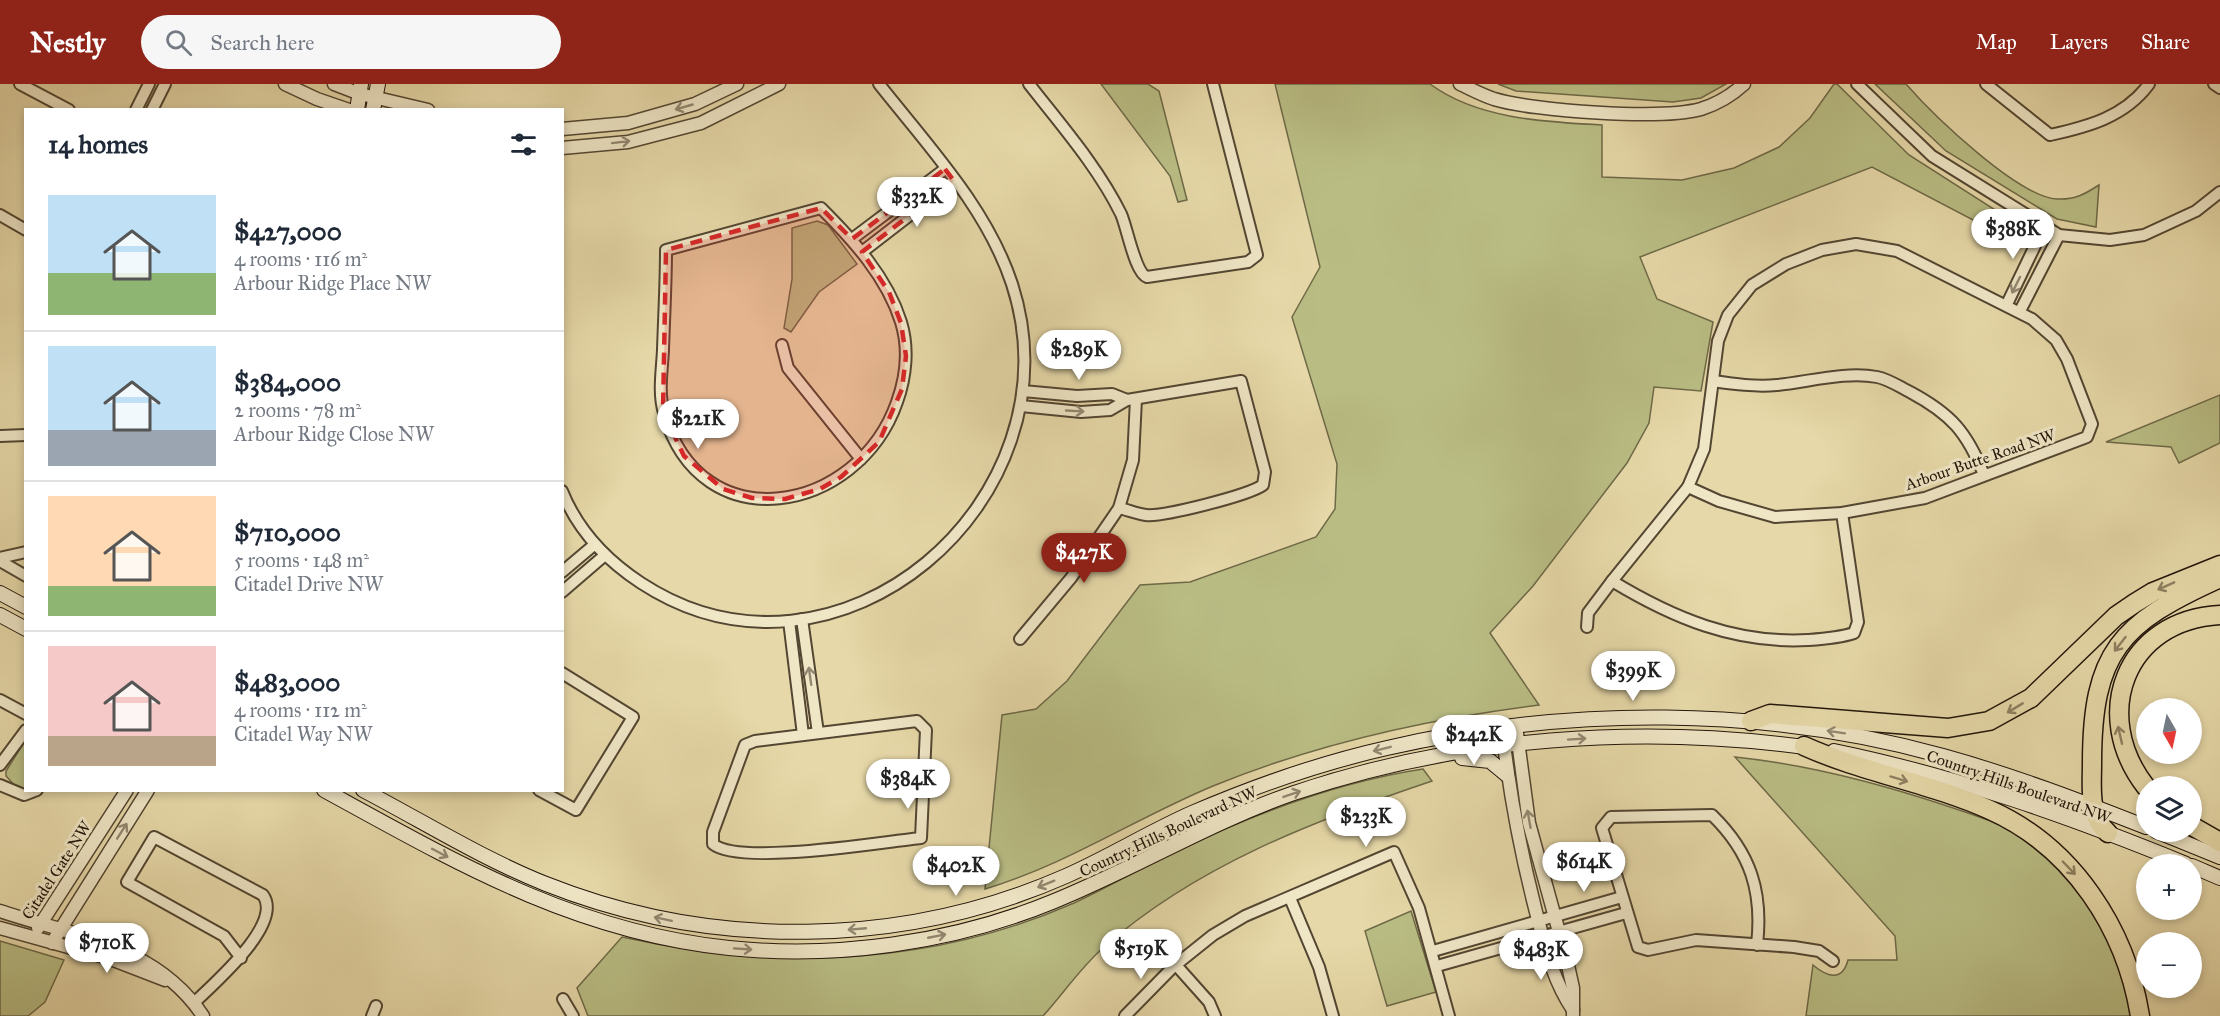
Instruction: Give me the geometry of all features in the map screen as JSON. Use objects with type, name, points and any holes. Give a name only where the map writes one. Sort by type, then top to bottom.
[{"type":"highway","points":[[1751,721],[1770,714],[1948,728],[1989,721],[2031,698],[2109,623],[2135,603],[2170,584],[2220,565]]},
{"type":"highway","points":[[2108,833],[2099,824],[2093,807],[2093,715],[2101,677],[2118,646],[2142,619],[2174,599],[2220,578]]},
{"type":"highway","points":[[2139,776],[2130,763],[2120,734],[2118,701],[2126,677],[2138,656],[2161,635],[2190,620],[2220,615]]},
{"type":"highway","points":[[1804,746],[1831,759],[1991,810],[2045,846],[2079,878],[2111,925],[2129,968],[2140,1016]]},
{"type":"main road","points":[[357,108],[360,89]]},
{"type":"main road","points":[[0,593],[24,606]]},
{"type":"main road","points":[[0,615],[24,628]]},
{"type":"main road","name":"Country Hills Boulevard NW","points":[[367,792],[515,871],[596,902],[676,922],[791,933],[844,931],[924,920],[992,903],[1065,877],[1190,814],[1297,773],[1387,748],[1502,727],[1679,717],[1751,721],[1860,736],[1936,754],[2136,823]]},
{"type":"main road","name":"Country Hills Boulevard NW","points":[[328,792],[517,892],[592,920],[685,942],[730,948],[815,951],[905,942],[998,921],[1091,885],[1184,838],[1261,805],[1342,779],[1438,756],[1504,746],[1608,737],[1682,735],[1740,738],[1804,746],[1902,765],[1952,778],[2161,854]]},
{"type":"main road","points":[[1438,756],[1490,761],[1507,775]]},
{"type":"main road","points":[[2184,842],[2220,856]]},
{"type":"main road","points":[[2202,870],[2220,878]]},
{"type":"street","points":[[20,84],[65,108]]},
{"type":"street","points":[[137,108],[149,84]]},
{"type":"street","points":[[153,108],[165,84]]},
{"type":"street","points":[[285,84],[343,108]]},
{"type":"street","points":[[334,84],[360,89],[375,97],[420,108]]},
{"type":"street","points":[[564,129],[628,123],[695,104],[737,84]]},
{"type":"street","points":[[564,496],[570,510],[594,545],[619,569],[664,598],[692,609],[751,620],[789,621],[854,606],[897,586],[945,547],[982,504],[1007,453],[1021,406],[1024,350],[1012,286],[991,232],[879,84]]},
{"type":"street","points":[[1029,84],[1109,191],[1122,217],[1138,269],[1147,277],[1248,262],[1257,255],[1214,84]]},
{"type":"street","points":[[1460,84],[1495,99],[1535,106],[1664,114],[1701,109],[1731,96],[1744,84]]},
{"type":"street","points":[[1857,84],[1932,156],[2059,235],[2110,240],[2144,235],[2196,211],[2220,192]]},
{"type":"street","points":[[1986,84],[2049,135],[2089,126],[2120,112],[2149,84]]},
{"type":"street","points":[[2214,84],[2220,88]]},
{"type":"street","points":[[564,148],[628,142],[701,123],[773,85]]},
{"type":"street","points":[[852,239],[945,169]]},
{"type":"street","points":[[862,252],[954,181]]},
{"type":"street","points":[[820,208],[852,239],[889,292],[901,323],[906,356],[902,389],[891,419],[879,442],[841,477],[820,489],[785,499],[752,498],[723,489],[700,474],[684,456],[672,437],[663,412],[661,387],[666,250],[820,208]]},
{"type":"street","points":[[0,215],[24,229]]},
{"type":"street","points":[[2007,304],[2044,227]]},
{"type":"street","points":[[2020,311],[2059,235]]},
{"type":"street","name":"Arbour Butte Road NW","points":[[1856,244],[1897,251],[2007,304],[2020,311],[2056,340],[2067,359],[2092,424],[2087,437],[1925,498],[1842,513],[1775,517],[1719,501],[1688,487],[1704,449],[1718,341],[1728,315],[1752,285],[1786,264],[1822,250],[1856,244]]},
{"type":"street","points":[[782,345],[788,369],[861,459]]},
{"type":"street","points":[[1713,381],[1744,386],[1774,386],[1854,376],[1878,377],[1933,405],[1954,421],[1973,447],[1984,475]]},
{"type":"street","points":[[1021,406],[1081,412],[1110,410],[1132,400],[1241,381],[1265,472],[1264,480],[1259,488],[1180,510],[1147,515],[1119,508]]},
{"type":"street","points":[[1023,391],[1077,396],[1112,394],[1132,400]]},
{"type":"street","points":[[1020,639],[1071,578],[1119,508],[1133,460],[1132,400]]},
{"type":"street","points":[[0,436],[24,435]]},
{"type":"street","points":[[1587,627],[1588,613],[1688,487]]},
{"type":"street","points":[[1612,581],[1672,615],[1724,632],[1788,641],[1846,636],[1854,633],[1858,622],[1842,513]]},
{"type":"street","points":[[564,570],[594,545]]},
{"type":"street","points":[[0,559],[24,553]]},
{"type":"street","points":[[564,590],[605,555]]},
{"type":"street","points":[[0,559],[24,575]]},
{"type":"street","points":[[802,619],[818,733]]},
{"type":"street","points":[[789,621],[803,735]]},
{"type":"street","points":[[543,792],[576,810],[633,717],[564,674]]},
{"type":"street","points":[[0,700],[24,713]]},
{"type":"street","points":[[917,721],[925,727],[921,838],[757,854],[716,846],[711,838],[712,832],[745,745],[818,733],[917,721]]},
{"type":"street","points":[[1516,726],[1529,823],[1560,932],[1573,988],[1573,1013]]},
{"type":"street","points":[[1502,727],[1514,825],[1538,921],[1559,990],[1573,1013]]},
{"type":"street","points":[[0,765],[24,733]]},
{"type":"street","points":[[0,785],[24,795],[32,792]]},
{"type":"street","name":"Citadel Gate NW","points":[[32,938],[126,792]]},
{"type":"street","name":"Citadel Gate NW","points":[[52,943],[59,928],[146,792]]},
{"type":"street","points":[[1757,945],[1760,917],[1755,883],[1745,856],[1727,830],[1712,815],[1611,817],[1602,828],[1634,941],[1638,947],[1648,950],[1696,940],[1819,951],[1833,961]]},
{"type":"street","points":[[194,1003],[241,958],[267,914],[267,900],[263,895],[154,837],[127,882],[224,936],[241,958]]},
{"type":"street","points":[[1125,1016],[1176,965],[1213,935],[1245,916],[1394,852],[1419,908],[1433,951],[1449,1016]]},
{"type":"street","points":[[1433,951],[1622,897]]},
{"type":"street","points":[[1290,898],[1319,967],[1333,1016]]},
{"type":"street","points":[[0,911],[112,945],[145,960],[194,1003],[202,1016]]},
{"type":"street","points":[[1437,966],[1626,913]]},
{"type":"street","points":[[0,928],[108,958],[170,982]]},
{"type":"street","points":[[1176,965],[1209,1002],[1215,1016]]},
{"type":"street","points":[[563,999],[573,1016]]},
{"type":"highlighted area","points":[[945,169],[954,181],[862,252],[889,292],[901,323],[906,356],[902,389],[879,442],[841,477],[820,489],[785,499],[752,498],[723,489],[684,456],[663,412],[666,250],[821,208],[852,239]]},
{"type":"green space","points":[[1101,84],[1148,84],[1159,91],[1187,200],[1178,202],[1170,176]]},
{"type":"green space","points":[[1275,84],[1430,84],[1449,96],[1490,112],[1535,120],[1602,125],[1602,177],[1682,180],[1734,168],[1779,147],[1810,118],[1834,84],[1837,84],[1909,155],[2025,229],[2017,243],[1872,167],[1640,257],[1657,299],[1713,322],[1701,391],[1654,387],[1649,423],[1627,463],[1533,586],[1490,633],[1539,705],[1414,725],[1292,757],[1213,786],[1044,867],[985,889],[1002,715],[1036,709],[1067,681],[1140,585],[1190,582],[1316,537],[1335,509],[1337,464],[1292,317],[1320,267]]},
{"type":"green space","points":[[1498,84],[1726,84],[1701,98],[1673,102],[1516,91]]},
{"type":"green space","points":[[1875,84],[1906,84],[1977,152],[1999,170],[2040,195],[2057,199],[2075,197],[2099,185],[2096,227],[2057,219],[1946,151]]},
{"type":"green space","points":[[817,221],[828,225],[857,264],[819,292],[791,332],[784,328],[792,279],[792,228]]},
{"type":"green space","points":[[2220,395],[2220,443],[2179,463],[2171,447],[2106,442]]},
{"type":"green space","points":[[24,743],[24,790],[17,788],[6,776],[6,771]]},
{"type":"green space","points":[[1735,757],[1832,773],[1926,799],[1988,820],[1992,817],[2036,843],[2098,909],[2137,1016],[1806,1016],[1813,965],[1828,974],[1838,975],[1848,960],[1897,960],[1895,936]]},
{"type":"green space","points":[[1423,769],[1432,781],[1302,829],[1259,848],[1178,892],[1140,918],[1104,947],[1043,1016],[588,1016],[577,988],[622,937],[680,948],[737,955],[794,958],[851,957],[907,951],[963,940],[1019,924],[1074,903],[1175,852],[1265,812],[1359,782]]},
{"type":"green space","points":[[1411,911],[1436,992],[1387,1006],[1365,931]]},
{"type":"green space","points":[[0,941],[64,960],[45,1002],[28,1016],[0,1016]]}]
